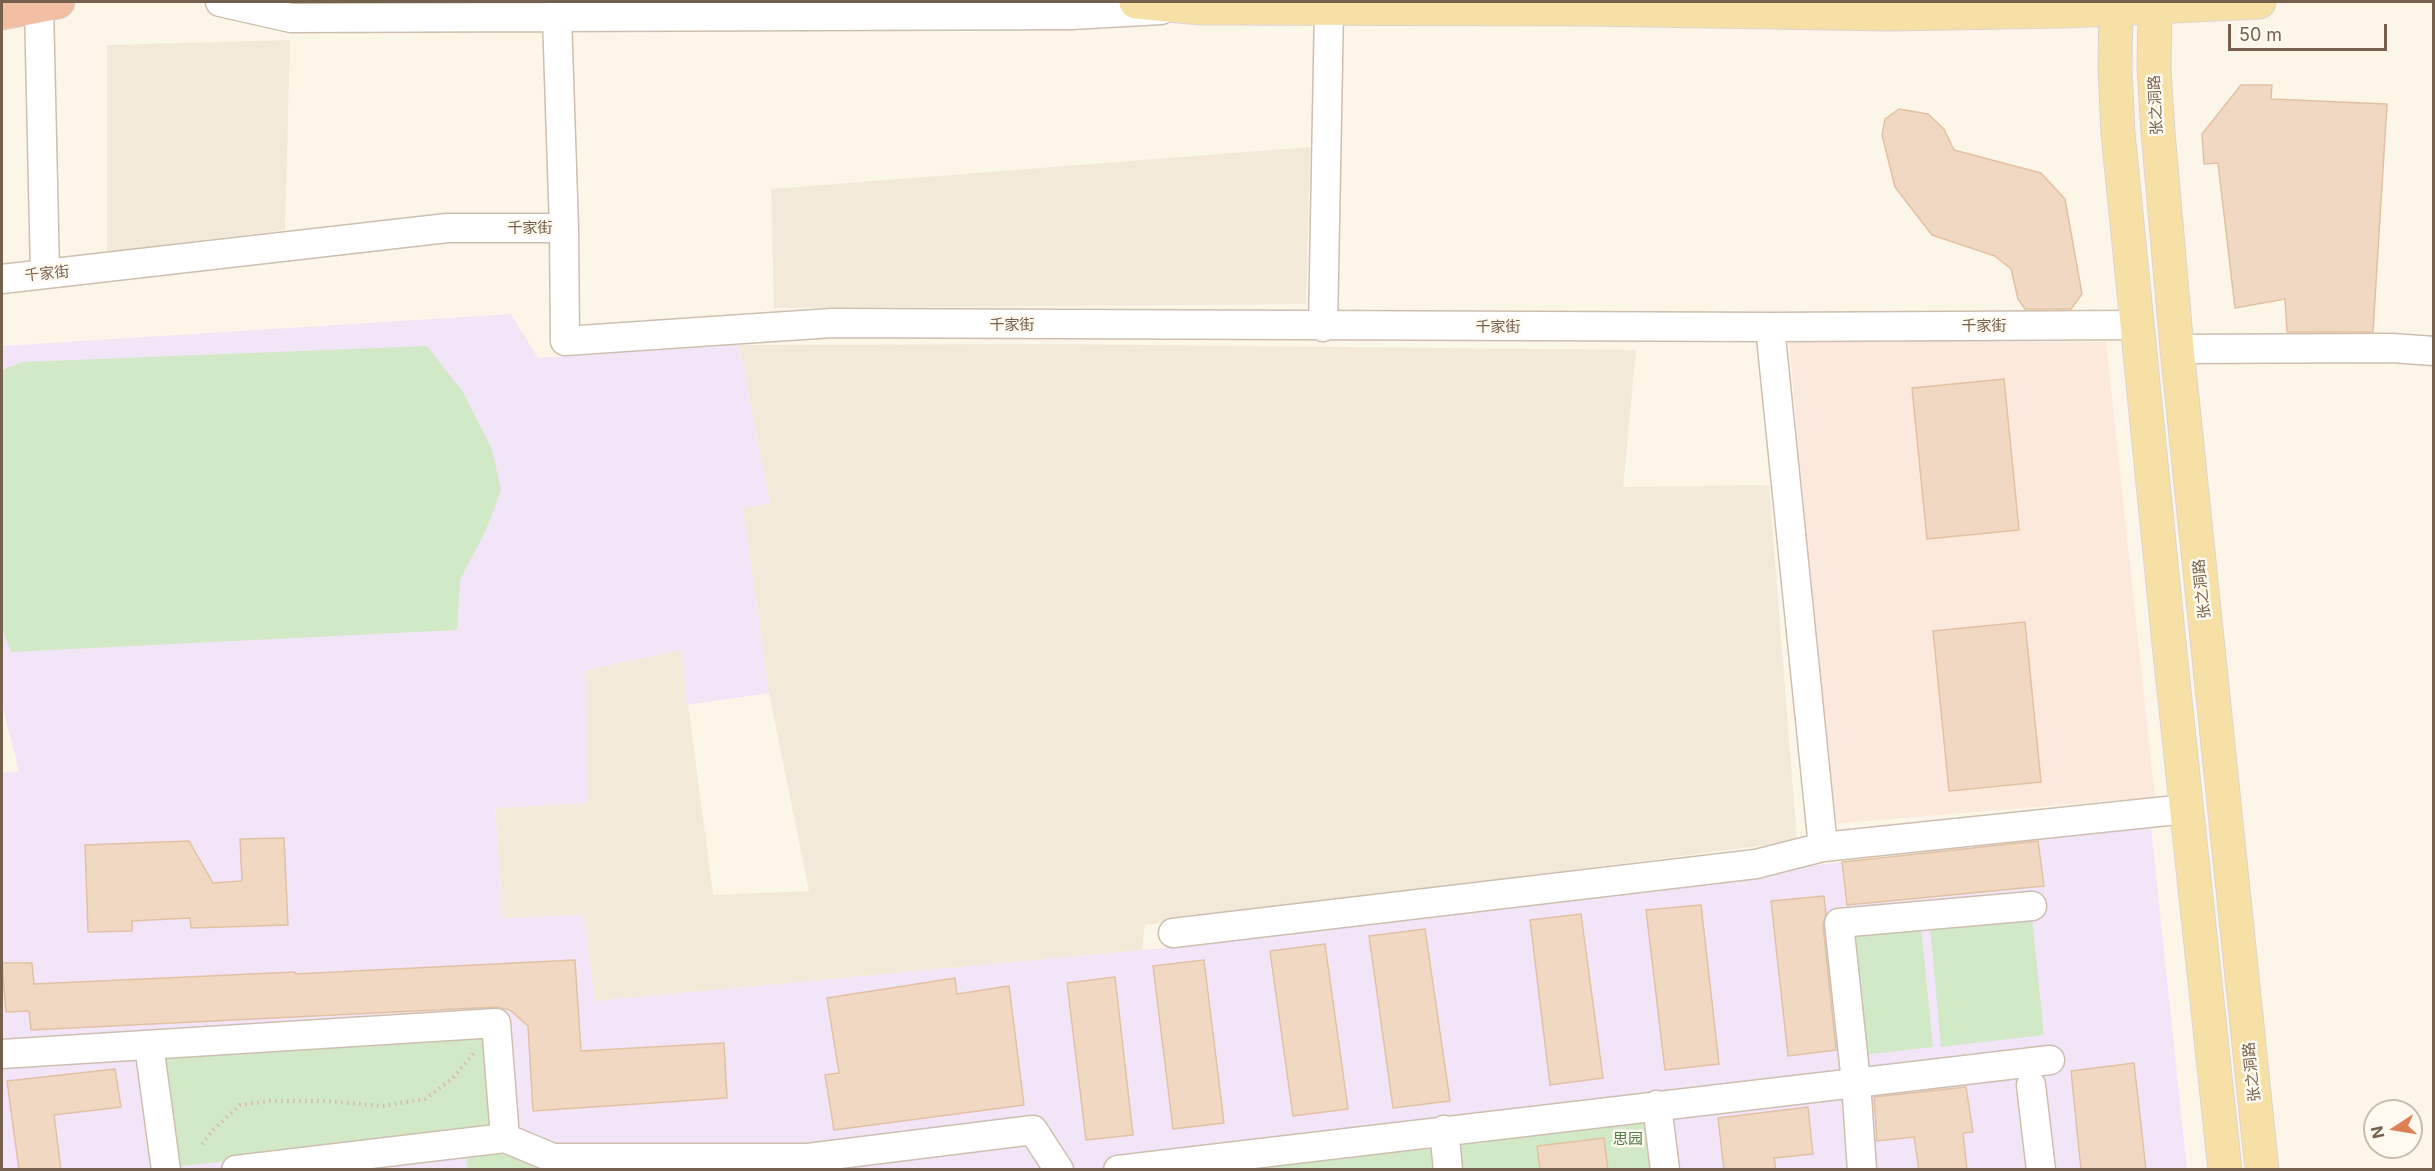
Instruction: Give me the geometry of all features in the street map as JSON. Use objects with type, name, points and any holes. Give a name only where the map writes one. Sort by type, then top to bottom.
[{"type":"highway","points":[[2,12],[48,3]]},
{"type":"main road","points":[[1136,2],[1202,8],[1586,9],[1890,14],[2027,7],[2259,2]]},
{"type":"main road","name":"张之洞路","points":[[2155,4],[2154,70],[2176,349],[2262,1170]]},
{"type":"main road","points":[[2115,5],[2118,133],[2225,1170]]},
{"type":"street","points":[[220,2],[291,18],[559,9],[1071,15],[1202,8]]},
{"type":"street","points":[[45,274],[48,3]]},
{"type":"street","points":[[1323,327],[1329,8]]},
{"type":"street","points":[[559,9],[564,228]]},
{"type":"street","name":"千家街","points":[[2,279],[447,228],[564,228],[565,341],[832,323],[1323,327],[2137,325]]},
{"type":"street","points":[[1770,327],[1823,847]]},
{"type":"street","points":[[2176,349],[2392,348],[2433,351]]},
{"type":"street","points":[[1173,933],[1756,864],[1823,847],[2186,809]]},
{"type":"street","points":[[1862,1170],[1856,1082],[1839,923],[2032,906]]},
{"type":"street","points":[[2,1054],[496,1023],[505,1138]]},
{"type":"street","points":[[149,1045],[166,1170]]},
{"type":"street","points":[[1118,1170],[1312,1158],[1444,1130],[2050,1060]]},
{"type":"street","points":[[2031,1085],[2041,1170]]},
{"type":"street","points":[[1657,1105],[1665,1170]]},
{"type":"street","points":[[236,1170],[505,1138],[553,1158],[808,1164],[1033,1130],[1059,1170]]},
{"type":"street","points":[[1444,1130],[1448,1170]]},
{"type":"path","points":[[202,1144],[214,1129],[240,1105],[270,1101],[327,1101],[382,1106],[425,1099],[452,1079],[497,1030]]},
{"type":"shaded area","points":[[290,40],[285,230],[107,252],[107,45]]},
{"type":"shaded area","points":[[1310,147],[1306,304],[774,308],[771,189]]},
{"type":"shaded area","points":[[511,314],[538,358],[739,345],[770,503],[743,508],[769,693],[687,705],[681,650],[586,670],[587,803],[495,808],[503,918],[584,915],[595,1001],[1208,944],[1842,862],[2151,827],[2187,1169],[2,1170],[2,773],[19,771],[2,704],[2,346]]},
{"type":"shaded area","points":[[1789,340],[2106,342],[2155,797],[1831,824]]},
{"type":"shaded area","points":[[1052,344],[1636,350],[1623,487],[1769,485],[1797,841],[1145,925],[1142,950],[595,1001],[503,918],[495,807],[587,803],[586,670],[681,650],[713,895],[809,891],[769,693],[743,508],[770,503],[739,345]]},
{"type":"green space","points":[[427,346],[463,392],[492,449],[501,491],[486,530],[460,580],[457,630],[11,652],[2,628],[2,370],[22,362]]},
{"type":"green space","points":[[2032,917],[2044,1035],[1941,1047],[1930,927]]},
{"type":"green space","points":[[1921,927],[1933,1047],[1862,1055],[1849,933]]},
{"type":"green space","points":[[490,1034],[497,1132],[172,1167],[157,1054]]},
{"type":"green space","name":"思园","points":[[1657,1105],[1664,1170],[1129,1170]]},
{"type":"green space","points":[[500,1152],[548,1169],[796,1169],[468,1170],[466,1159]]},
{"type":"building","points":[[2241,85],[2272,85],[2271,99],[2387,104],[2373,332],[2287,332],[2285,299],[2235,308],[2218,163],[2204,164],[2202,134]]},
{"type":"building","points":[[1899,109],[1928,114],[1944,129],[1954,150],[2041,173],[2065,199],[2082,294],[2071,309],[2025,309],[2018,299],[2011,269],[1995,256],[1932,235],[1895,187],[1882,135],[1885,119]]},
{"type":"building","points":[[2004,379],[2019,530],[1927,539],[1912,388]]},
{"type":"building","points":[[2025,622],[2041,782],[1949,791],[1933,631]]},
{"type":"building","points":[[284,838],[288,925],[191,928],[190,918],[132,921],[132,931],[88,932],[85,845],[189,841],[213,883],[242,881],[240,839]]},
{"type":"building","points":[[2038,841],[2044,886],[1847,905],[1842,862]]},
{"type":"building","points":[[1824,896],[1826,914],[1823,925],[1836,1050],[1788,1056],[1771,901]]},
{"type":"building","points":[[1701,905],[1719,1064],[1665,1070],[1646,910]]},
{"type":"building","points":[[1581,914],[1603,1078],[1550,1085],[1530,920]]},
{"type":"building","points":[[1425,929],[1450,1101],[1393,1108],[1369,936]]},
{"type":"building","points":[[1325,944],[1348,1109],[1293,1116],[1270,951]]},
{"type":"building","points":[[575,960],[581,1051],[724,1043],[727,1098],[533,1111],[528,1026],[510,1010],[496,1007],[31,1030],[29,1011],[6,1012],[2,963],[32,963],[34,984]]},
{"type":"building","points":[[1204,960],[1224,1123],[1173,1129],[1153,966]]},
{"type":"building","points":[[1115,977],[1133,1135],[1086,1140],[1067,983]]},
{"type":"building","points":[[955,978],[957,994],[1009,986],[1024,1105],[834,1130],[825,1075],[839,1073],[827,998]]},
{"type":"building","points":[[2134,1063],[2146,1170],[2081,1170],[2071,1071]]},
{"type":"building","points":[[115,1069],[121,1107],[54,1115],[61,1170],[19,1170],[7,1081]]},
{"type":"building","points":[[1966,1087],[1973,1132],[1963,1133],[1967,1170],[1919,1170],[1914,1137],[1877,1141],[1874,1097]]},
{"type":"building","points":[[1808,1107],[1813,1154],[1774,1158],[1776,1170],[1724,1170],[1718,1118]]},
{"type":"building","points":[[1604,1138],[1608,1170],[1540,1170],[1537,1146]]}]
